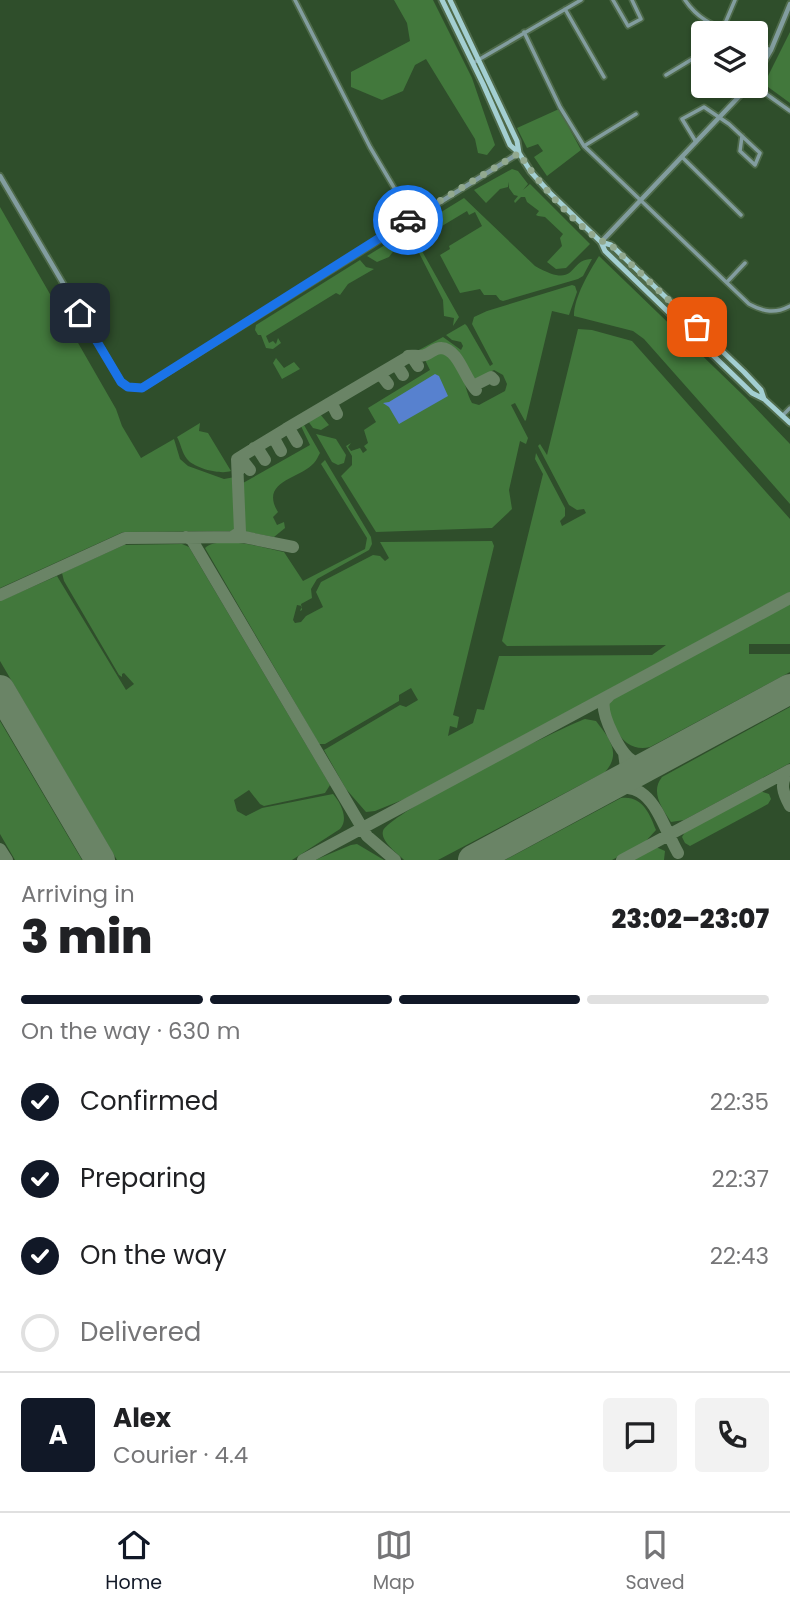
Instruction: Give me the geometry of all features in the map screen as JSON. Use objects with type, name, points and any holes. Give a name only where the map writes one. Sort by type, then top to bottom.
[{"type":"main road","points":[[442,0],[476,62]]},
{"type":"main road","points":[[450,0],[510,145],[550,194],[601,242],[605,251],[752,393],[764,398],[790,423]]},
{"type":"street","points":[[295,0],[370,147],[412,218]]},
{"type":"street","points":[[476,62],[581,0]]},
{"type":"street","points":[[613,0],[628,26],[641,19],[632,0]]},
{"type":"street","points":[[685,0],[698,16],[706,21]]},
{"type":"street","points":[[726,21],[734,0]]},
{"type":"street","points":[[768,55],[790,4]]},
{"type":"street","points":[[565,9],[604,77]]},
{"type":"street","points":[[524,32],[559,107],[584,146],[749,304],[770,312],[790,306]]},
{"type":"street","points":[[666,75],[691,60]]},
{"type":"street","points":[[768,95],[790,111]]},
{"type":"street","points":[[601,242],[738,98]]},
{"type":"street","points":[[696,142],[682,120],[704,107],[720,118],[741,136],[760,153],[755,165],[740,151],[741,136]]},
{"type":"street","points":[[584,146],[636,114]]},
{"type":"street","points":[[0,176],[124,384],[135,388],[148,386],[519,153]]},
{"type":"street","points":[[682,157],[741,215]]},
{"type":"street","points":[[727,282],[745,263]]},
{"type":"street","points":[[782,416],[790,408]]},
{"type":"green space","points":[[394,0],[433,0],[472,78],[495,145],[487,155],[478,153],[475,139],[426,59],[415,65],[403,91],[382,100],[351,87],[351,72],[410,41],[407,23]]},
{"type":"green space","points":[[790,32],[790,103],[768,87],[768,76]]},
{"type":"green space","points":[[559,109],[581,150],[547,176],[534,157],[543,151],[538,144],[527,148],[517,128]]},
{"type":"green space","points":[[512,169],[518,171],[528,184],[523,190],[530,184],[590,244],[566,268],[556,269],[547,262],[562,246],[560,238],[563,234],[545,217],[536,215],[539,211],[527,202],[525,197],[515,203],[518,196],[509,188],[509,182],[508,187],[500,189],[486,203],[474,190]]},
{"type":"green space","points":[[464,198],[535,266],[549,273],[566,275],[584,260],[592,259],[583,276],[503,301],[496,295],[484,295],[480,289],[460,293],[440,255],[450,249],[449,246],[482,226],[475,212],[469,215],[467,211],[427,235],[427,239],[420,225]]},
{"type":"green space","points":[[0,207],[116,409],[122,426],[141,458],[174,439],[180,459],[188,466],[224,479],[235,477],[235,529],[123,532],[0,588]]},
{"type":"green space","points":[[393,240],[395,249],[389,257],[377,262],[367,256]]},
{"type":"green space","points":[[418,244],[459,317],[453,326],[454,318],[444,316],[443,300],[415,245]]},
{"type":"green space","points":[[599,256],[790,444],[790,504],[644,339],[633,331],[574,316],[579,293]]},
{"type":"green space","points":[[360,260],[366,267],[374,269],[348,284],[340,295],[336,293],[266,336],[269,343],[273,341],[276,344],[278,338],[281,343],[273,349],[266,348],[261,335],[255,330],[256,325]]},
{"type":"green space","points":[[572,285],[577,292],[569,315],[552,311],[525,421],[515,403],[511,405],[528,438],[526,444],[520,441],[509,490],[512,509],[492,528],[376,532],[341,476],[352,465],[352,456],[346,446],[351,443],[348,447],[351,451],[360,448],[363,453],[367,450],[364,446],[368,443],[364,430],[376,422],[368,408],[430,370],[424,358],[436,353],[446,353],[453,357],[472,403],[479,405],[505,391],[507,384],[503,375],[494,370],[472,381],[458,356],[448,348],[440,347],[421,354],[419,350],[443,337],[461,350],[461,342],[446,335],[465,324],[490,366],[493,364],[472,324],[474,317]]},
{"type":"green space","points":[[578,329],[632,341],[790,519],[790,592],[407,798],[375,811],[366,812],[346,789],[324,750],[400,705],[406,707],[418,700],[411,688],[399,695],[399,701],[325,744],[319,744],[205,548],[212,544],[231,542],[284,552],[303,581],[365,549],[367,538],[321,464],[325,460],[371,537],[372,544],[369,550],[317,579],[311,589],[312,598],[301,606],[297,605],[293,620],[295,623],[301,622],[306,616],[323,607],[316,592],[321,582],[373,555],[380,556],[385,561],[389,558],[380,542],[492,541],[494,546],[453,715],[459,717],[457,728],[450,726],[448,736],[473,723],[477,709],[484,710],[499,656],[652,655],[666,645],[507,646],[502,641],[543,474],[535,459],[536,453],[565,508],[565,516],[560,521],[562,526],[586,513],[584,509],[577,510],[569,505],[538,446],[540,444],[547,455]]},
{"type":"green space","points":[[276,358],[284,368],[294,362],[300,369],[282,379],[273,363]]},
{"type":"green space","points":[[320,414],[329,425],[321,430],[313,428],[308,421]]},
{"type":"green space","points":[[200,423],[199,431],[208,433],[231,471],[208,470],[185,457],[177,437]]},
{"type":"green space","points":[[300,424],[304,425],[320,453],[308,468],[277,487],[274,502],[278,512],[273,517],[277,525],[284,522],[285,528],[274,537],[243,531],[243,483],[310,445]]},
{"type":"green space","points":[[316,434],[336,439],[346,455],[344,463],[338,465],[332,462]]},
{"type":"green space","points":[[182,544],[189,547],[330,785],[325,793],[264,806],[249,790],[234,800],[237,811],[246,816],[262,808],[333,794],[343,811],[344,821],[340,829],[292,860],[117,860],[0,661],[0,601],[57,576],[126,690],[134,684],[124,673],[122,677],[119,675],[64,581],[62,573],[124,545]]},
{"type":"green space","points":[[790,603],[790,644],[749,644],[749,654],[790,654],[790,672],[650,747],[632,746],[619,735],[610,717],[609,701]]},
{"type":"green space","points":[[790,707],[790,763],[684,820],[671,822],[657,794],[662,777]]},
{"type":"green space","points":[[585,719],[596,721],[612,746],[613,758],[605,772],[438,860],[404,860],[384,839],[383,831],[392,821],[413,807],[511,754]]},
{"type":"green space","points":[[0,721],[82,860],[15,860],[0,834]]},
{"type":"green space","points":[[760,791],[769,794],[771,799],[768,804],[690,846],[685,843],[682,837],[685,832]]},
{"type":"green space","points":[[621,798],[634,799],[640,803],[648,812],[656,830],[645,842],[612,860],[505,860]]},
{"type":"green space","points":[[357,844],[384,860],[315,860],[351,845]]},
{"type":"green space","points":[[656,847],[665,851],[664,860],[633,860]]},
{"type":"water","points":[[435,374],[439,376],[448,396],[399,424],[389,407],[383,403]]},
{"type":"taxiway","points":[[408,356],[423,356],[439,348],[447,350],[457,359],[476,390]]},
{"type":"taxiway","points":[[286,429],[408,357],[412,357],[418,366]]},
{"type":"taxiway","points":[[393,366],[398,367],[403,375]]},
{"type":"taxiway","points":[[378,375],[388,384]]},
{"type":"taxiway","points":[[473,386],[491,377],[494,380]]},
{"type":"taxiway","points":[[328,404],[333,406],[337,414]]},
{"type":"taxiway","points":[[232,537],[240,532],[237,459],[286,429],[290,430],[297,442]]},
{"type":"taxiway","points":[[270,439],[275,440],[281,451]]},
{"type":"taxiway","points":[[254,448],[258,449],[265,460]]},
{"type":"taxiway","points":[[238,472],[243,461],[250,470]]},
{"type":"taxiway","points":[[186,537],[192,540],[367,836],[395,860]]},
{"type":"taxiway","points":[[0,595],[125,538],[244,537],[293,547]]},
{"type":"taxiway","points":[[303,860],[790,598]]},
{"type":"taxiway","points":[[609,696],[604,701],[605,715],[612,734],[623,751],[636,762],[644,764],[656,761]]},
{"type":"taxiway","points":[[617,783],[626,768],[624,753]]},
{"type":"taxiway","points":[[622,860],[790,770]]},
{"type":"taxiway","points":[[789,771],[783,788],[790,806]]},
{"type":"taxiway","points":[[601,792],[631,788],[642,793],[658,813],[678,853]]},
{"type":"taxiway","points":[[0,849],[7,860]]},
{"type":"runway","points":[[473,860],[790,689]]},
{"type":"runway","points":[[0,690],[100,860]]},
{"type":"way so far","points":[[408,220],[519,153],[531,172],[558,202],[601,242],[611,245],[697,327]]},
{"type":"route","points":[[80,313],[121,382],[128,387],[142,388],[408,220]]}]
